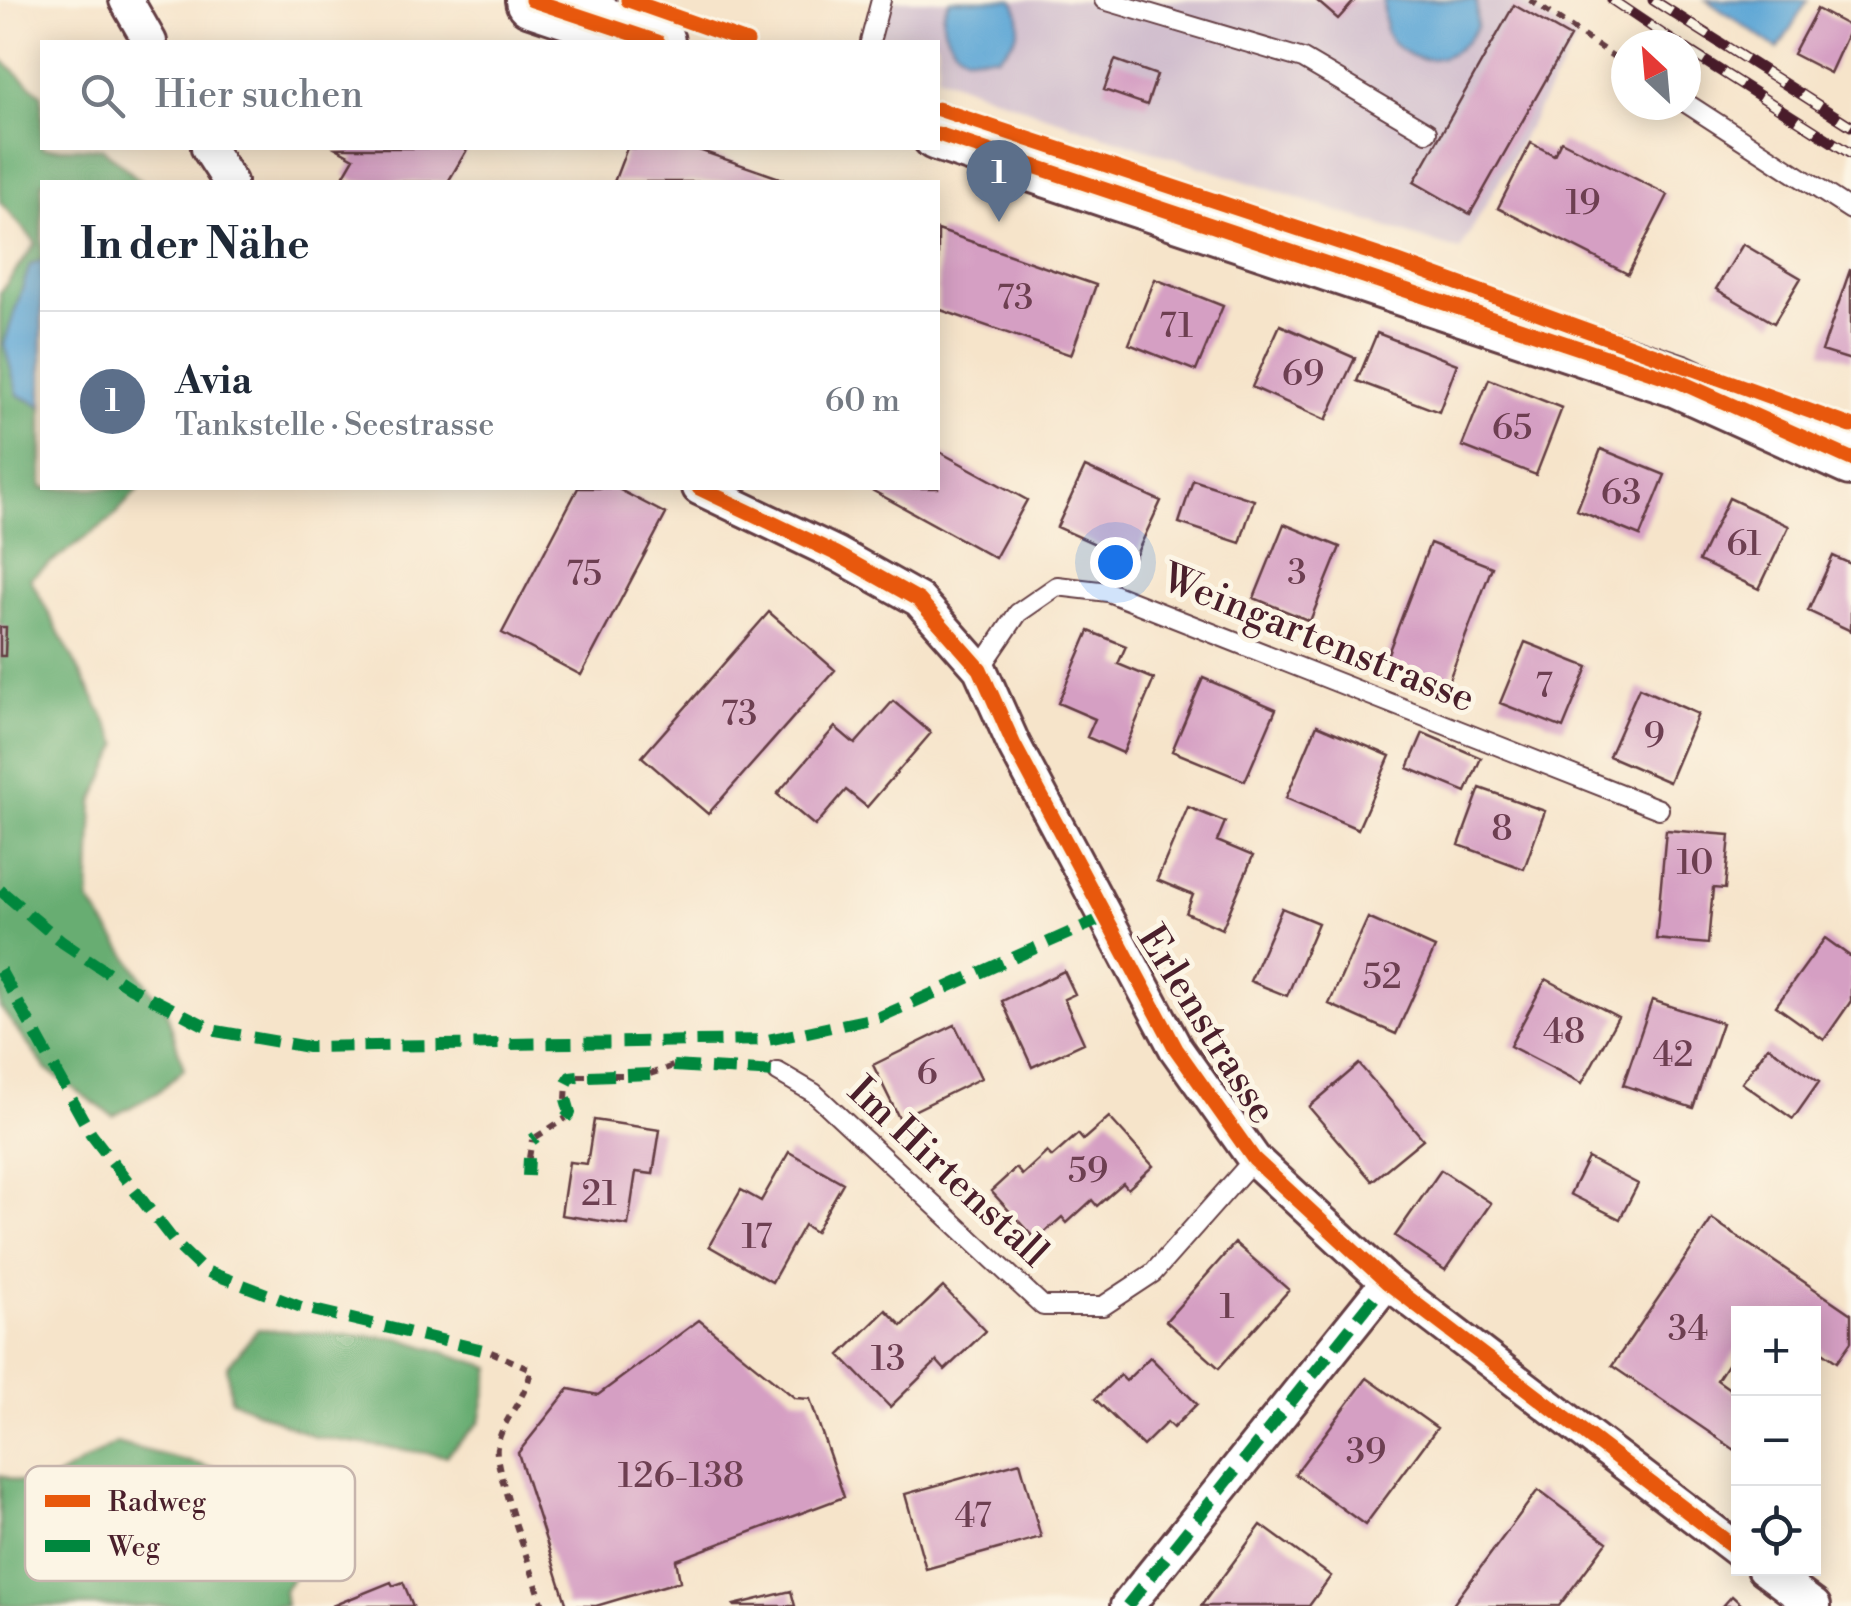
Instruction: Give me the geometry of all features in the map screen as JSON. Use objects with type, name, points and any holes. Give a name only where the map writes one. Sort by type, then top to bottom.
[{"type":"main road","points":[[532,0],[652,40]]},
{"type":"main road","points":[[940,135],[1678,381],[1851,458]]},
{"type":"street","points":[[126,0],[149,40]]},
{"type":"street","points":[[209,150],[229,180]]},
{"type":"street","name":"Erlenstrasse","points":[[704,490],[838,554],[918,600],[980,669],[1014,745],[1176,1048],[1254,1160],[1388,1282],[1731,1545]]},
{"type":"street","points":[[1126,1606],[1388,1282]]},
{"type":"street","points":[[1774,1576],[1814,1606]]},
{"type":"lane","points":[[871,40],[881,0]]},
{"type":"lane","points":[[1104,0],[1303,59],[1427,132]]},
{"type":"lane","points":[[1701,113],[1851,210]]},
{"type":"lane","name":"Weingartenstrasse","points":[[980,669],[1018,613],[1057,586],[1108,592],[1659,809]]},
{"type":"lane","name":"Im Hirtenstall","points":[[778,1072],[814,1093],[1042,1306],[1103,1306],[1153,1273],[1254,1160]]},
{"type":"path","points":[[1530,0],[1611,54]]},
{"type":"path","points":[[650,1074],[673,1066]]},
{"type":"path","points":[[614,1075],[626,1076]]},
{"type":"path","points":[[578,1076],[589,1076]]},
{"type":"path","points":[[566,1099],[568,1083]]},
{"type":"path","points":[[529,1158],[534,1138],[566,1118]]},
{"type":"path","points":[[491,1352],[532,1369],[527,1389],[505,1423],[495,1452],[544,1606]]},
{"type":"shaded area","points":[[894,0],[1520,0],[1577,39],[1460,251],[1072,125],[940,77],[940,40],[875,40]]},
{"type":"green space","points":[[0,58],[40,93],[40,150],[104,150],[140,180],[40,180],[40,490],[137,490],[111,519],[30,578],[119,745],[93,802],[89,901],[167,1013],[184,1069],[157,1093],[113,1116],[47,1070],[0,1007],[0,293],[36,243],[0,202]]},
{"type":"green space","points":[[258,1329],[399,1338],[491,1367],[480,1422],[446,1456],[315,1437],[231,1400],[227,1367]]},
{"type":"green space","points":[[116,1443],[206,1466],[76,1466]]},
{"type":"green space","points":[[0,1475],[25,1484],[25,1581],[290,1581],[284,1590],[286,1606],[0,1606]]},
{"type":"water","points":[[950,0],[1013,0],[1019,24],[1011,44],[998,56],[965,56],[945,31],[943,16]]},
{"type":"water","points":[[1383,0],[1477,0],[1477,27],[1468,40],[1445,56],[1420,58],[1408,54],[1386,33]]},
{"type":"water","points":[[1706,0],[1808,0],[1778,49]]},
{"type":"water","points":[[40,261],[40,405],[18,395],[4,344],[30,265]]},
{"type":"building","points":[[1316,0],[1355,0],[1338,19]]},
{"type":"building","points":[[1514,5],[1570,37],[1470,214],[1414,182]]},
{"type":"building","points":[[1817,9],[1851,27],[1830,73],[1793,54]]},
{"type":"building","points":[[1115,60],[1157,75],[1147,105],[1104,90]]},
{"type":"building","points":[[1561,141],[1668,195],[1628,274],[1498,208],[1531,143],[1554,155]]},
{"type":"building","points":[[340,150],[467,150],[449,180],[353,180],[344,175],[354,158]]},
{"type":"building","points":[[626,150],[699,150],[785,180],[615,180]]},
{"type":"building","points":[[940,231],[1096,285],[1071,355],[940,310]]},
{"type":"building","points":[[1743,244],[1801,278],[1774,323],[1716,289]]},
{"type":"building","points":[[1851,270],[1851,360],[1822,351]]},
{"type":"building","points":[[1155,279],[1223,306],[1196,371],[1129,344]]},
{"type":"building","points":[[1280,325],[1355,358],[1326,420],[1252,387]]},
{"type":"building","points":[[1377,333],[1457,364],[1439,412],[1357,381]]},
{"type":"building","points":[[1489,379],[1562,408],[1536,475],[1462,446]]},
{"type":"building","points":[[1601,449],[1665,475],[1640,536],[1577,510]]},
{"type":"building","points":[[940,452],[1027,500],[995,558],[872,490],[940,490]]},
{"type":"building","points":[[1085,467],[1161,501],[1133,561],[1057,527]]},
{"type":"building","points":[[1193,480],[1254,500],[1240,543],[1179,523]]},
{"type":"building","points":[[577,490],[620,490],[666,514],[581,675],[502,633]]},
{"type":"building","points":[[1729,498],[1789,526],[1759,589],[1699,561]]},
{"type":"building","points":[[1284,524],[1340,547],[1310,621],[1254,598]]},
{"type":"building","points":[[1430,543],[1492,567],[1447,685],[1385,661]]},
{"type":"building","points":[[1833,556],[1851,564],[1851,631],[1808,611]]},
{"type":"building","points":[[769,612],[835,670],[708,814],[642,757]]},
{"type":"building","points":[[0,627],[6,627],[5,656],[0,656]]},
{"type":"building","points":[[1089,631],[1126,646],[1118,664],[1154,679],[1123,753],[1087,737],[1095,719],[1058,703]]},
{"type":"building","points":[[1525,642],[1588,667],[1563,728],[1500,703]]},
{"type":"building","points":[[1203,678],[1276,709],[1245,781],[1172,751]]},
{"type":"building","points":[[1639,688],[1698,714],[1669,782],[1609,756]]},
{"type":"building","points":[[893,701],[931,733],[867,807],[846,790],[815,826],[777,794],[835,727],[855,744]]},
{"type":"building","points":[[1317,725],[1390,756],[1358,829],[1286,798]]},
{"type":"building","points":[[1423,733],[1481,758],[1466,792],[1408,768]]},
{"type":"building","points":[[1480,788],[1545,811],[1524,869],[1459,845]]},
{"type":"building","points":[[1188,807],[1225,822],[1217,841],[1253,856],[1222,929],[1186,913],[1193,895],[1157,880]]},
{"type":"building","points":[[1666,830],[1730,835],[1725,889],[1713,888],[1708,944],[1656,939]]},
{"type":"building","points":[[1282,908],[1318,923],[1287,996],[1250,981]]},
{"type":"building","points":[[1368,918],[1435,948],[1396,1034],[1329,1004]]},
{"type":"building","points":[[1825,938],[1851,957],[1851,1001],[1824,1040],[1776,1006]]},
{"type":"building","points":[[1064,971],[1075,994],[1064,999],[1084,1043],[1032,1067],[1002,1001]]},
{"type":"building","points":[[1546,979],[1618,1017],[1582,1083],[1510,1046]]},
{"type":"building","points":[[1652,1000],[1722,1023],[1693,1108],[1623,1085]]},
{"type":"building","points":[[955,1025],[981,1078],[899,1118],[873,1065]]},
{"type":"building","points":[[1768,1046],[1819,1082],[1793,1119],[1742,1083]]},
{"type":"building","points":[[1359,1064],[1423,1139],[1372,1181],[1309,1107]]},
{"type":"building","points":[[1109,1117],[1153,1166],[1128,1189],[1123,1183],[1097,1206],[1092,1200],[1067,1223],[1062,1217],[1036,1240],[991,1191],[1016,1168],[1022,1175],[1047,1152],[1052,1157],[1078,1134],[1083,1140]]},
{"type":"building","points":[[594,1120],[660,1130],[653,1174],[636,1172],[628,1225],[561,1215],[569,1162],[587,1164]]},
{"type":"building","points":[[789,1152],[843,1183],[815,1232],[804,1225],[772,1282],[709,1246],[741,1190],[761,1201]]},
{"type":"building","points":[[1588,1158],[1638,1184],[1620,1219],[1570,1194]]},
{"type":"building","points":[[1441,1170],[1491,1203],[1445,1270],[1395,1236]]},
{"type":"building","points":[[1712,1219],[1851,1314],[1851,1342],[1837,1362],[1821,1351],[1821,1306],[1731,1306],[1731,1359],[1717,1380],[1731,1390],[1731,1447],[1612,1366]]},
{"type":"building","points":[[1235,1243],[1289,1290],[1219,1368],[1166,1321]]},
{"type":"building","points":[[943,1287],[986,1331],[945,1370],[937,1361],[890,1407],[840,1355],[886,1310],[902,1326]]},
{"type":"building","points":[[699,1320],[795,1398],[810,1399],[844,1497],[676,1560],[680,1581],[596,1606],[567,1606],[518,1453],[569,1389],[598,1395]]},
{"type":"building","points":[[1150,1357],[1197,1404],[1173,1428],[1167,1422],[1143,1446],[1095,1399],[1120,1375],[1126,1381]]},
{"type":"building","points":[[1367,1378],[1437,1428],[1365,1525],[1295,1474]]},
{"type":"building","points":[[1020,1462],[1041,1537],[926,1569],[905,1494]]},
{"type":"building","points":[[1538,1490],[1607,1542],[1559,1606],[1452,1606]]},
{"type":"building","points":[[1261,1525],[1331,1576],[1309,1606],[1201,1606]]},
{"type":"building","points":[[391,1582],[393,1586],[403,1582],[413,1606],[332,1606]]},
{"type":"building","points":[[791,1591],[795,1606],[734,1605]]},
{"type":"building","points":[[1732,1596],[1743,1606],[1723,1606]]},
{"type":"railway","points":[[1612,0],[1657,30]]},
{"type":"railway","points":[[1653,0],[1851,126]]},
{"type":"railway","points":[[1701,59],[1851,154]]},
{"type":"marked path","points":[[0,890],[62,942],[131,988],[216,1031],[308,1047],[768,1040],[880,1017],[1105,917]]},
{"type":"marked path","points":[[0,970],[91,1134],[176,1244],[203,1270],[301,1307],[491,1352]]},
{"type":"marked path","points":[[673,1066],[778,1072]]},
{"type":"marked path","points":[[626,1075],[650,1074]]},
{"type":"marked path","points":[[589,1076],[614,1075]]},
{"type":"marked path","points":[[567,1083],[570,1077],[578,1076]]},
{"type":"marked path","points":[[566,1099],[570,1113],[566,1118]]},
{"type":"marked path","points":[[532,1140],[536,1137]]},
{"type":"marked path","points":[[528,1176],[529,1158]]},
{"type":"marked path","points":[[1127,1606],[1387,1282]]},
{"type":"cycle path","points":[[532,0],[652,40]]},
{"type":"cycle path","points":[[628,0],[741,40]]},
{"type":"cycle path","points":[[940,110],[1396,261],[1851,426]]},
{"type":"cycle path","points":[[940,135],[1678,381],[1851,459]]},
{"type":"cycle path","points":[[703,490],[837,554],[919,600],[980,669],[1014,745],[1176,1049],[1254,1159],[1387,1282],[1731,1545]]},
{"type":"place","name":"Avia","points":[[999,222]]}]
